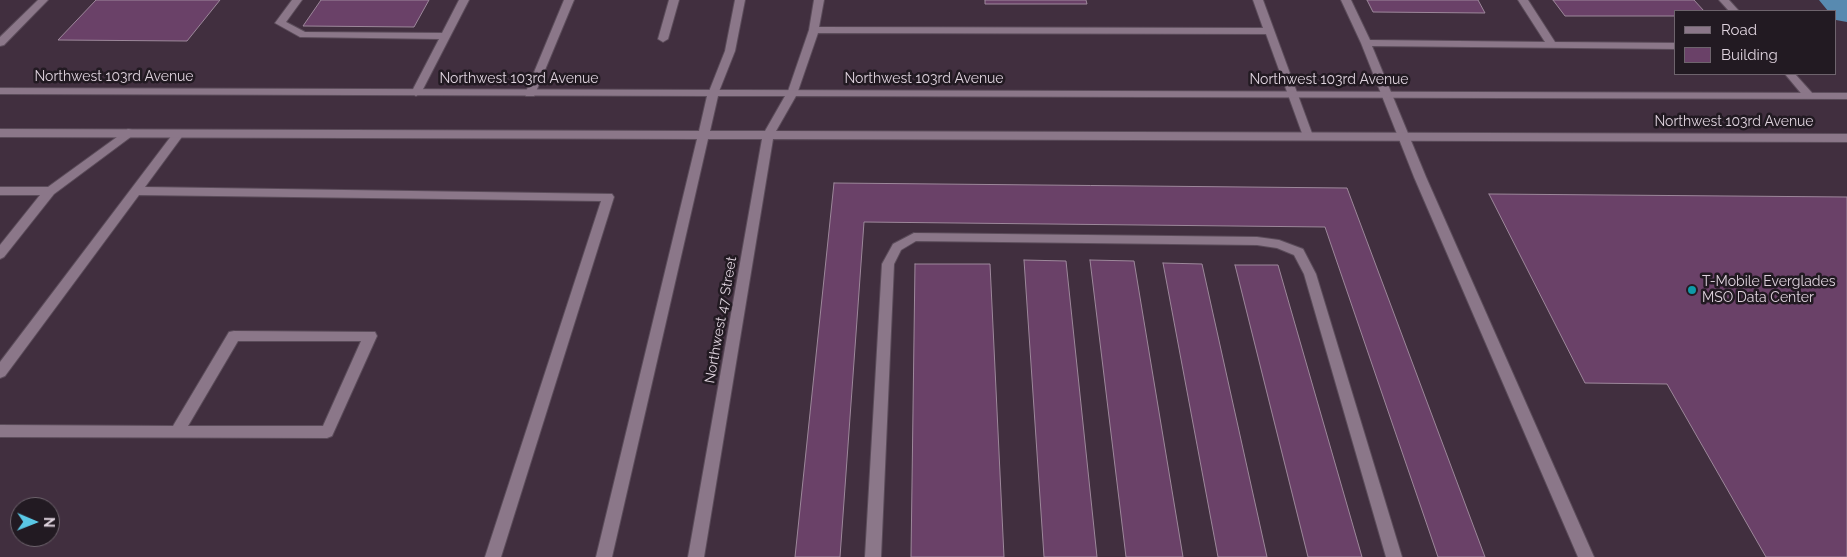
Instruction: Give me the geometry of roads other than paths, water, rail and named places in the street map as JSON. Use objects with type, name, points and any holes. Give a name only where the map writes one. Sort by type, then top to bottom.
[{"type":"street","points":[[0,43],[43,0]]},
{"type":"street","points":[[297,0],[280,23],[303,35],[446,36]]},
{"type":"street","points":[[416,93],[464,0]]},
{"type":"street","points":[[530,94],[569,0]]},
{"type":"street","points":[[663,39],[674,0]]},
{"type":"street","points":[[604,557],[712,94],[730,51],[740,0]]},
{"type":"street","name":"Northwest 47 Street","points":[[696,557],[768,135],[792,94],[814,30],[819,0]]},
{"type":"street","points":[[1258,0],[1308,136]]},
{"type":"street","points":[[1346,0],[1366,42],[1420,176],[1586,557]]},
{"type":"street","points":[[1523,0],[1552,45]]},
{"type":"street","points":[[1724,0],[1733,10]]},
{"type":"street","points":[[814,30],[1269,31]]},
{"type":"street","points":[[1366,42],[1674,46]]},
{"type":"street","points":[[1791,75],[1809,96]]},
{"type":"street","name":"Northwest 103rd Avenue","points":[[0,91],[530,94],[1847,96]]},
{"type":"street","name":"Northwest 103rd Avenue","points":[[0,133],[1847,138]]},
{"type":"street","points":[[0,254],[50,191],[128,133]]},
{"type":"street","points":[[0,372],[180,134]]},
{"type":"street","points":[[137,190],[608,198],[493,557]]},
{"type":"street","points":[[0,192],[50,191]]},
{"type":"street","points":[[873,557],[888,264],[897,247],[914,238],[1257,241],[1279,244],[1299,252],[1310,274],[1394,557]]},
{"type":"street","points":[[0,431],[177,432],[327,432],[370,336],[234,336],[177,432]]},
{"type":"waterway","points":[[1834,0],[1847,13]]},
{"type":"place","name":"T-Mobile Everglades MSO Data Center","points":[[1692,290]]}]
